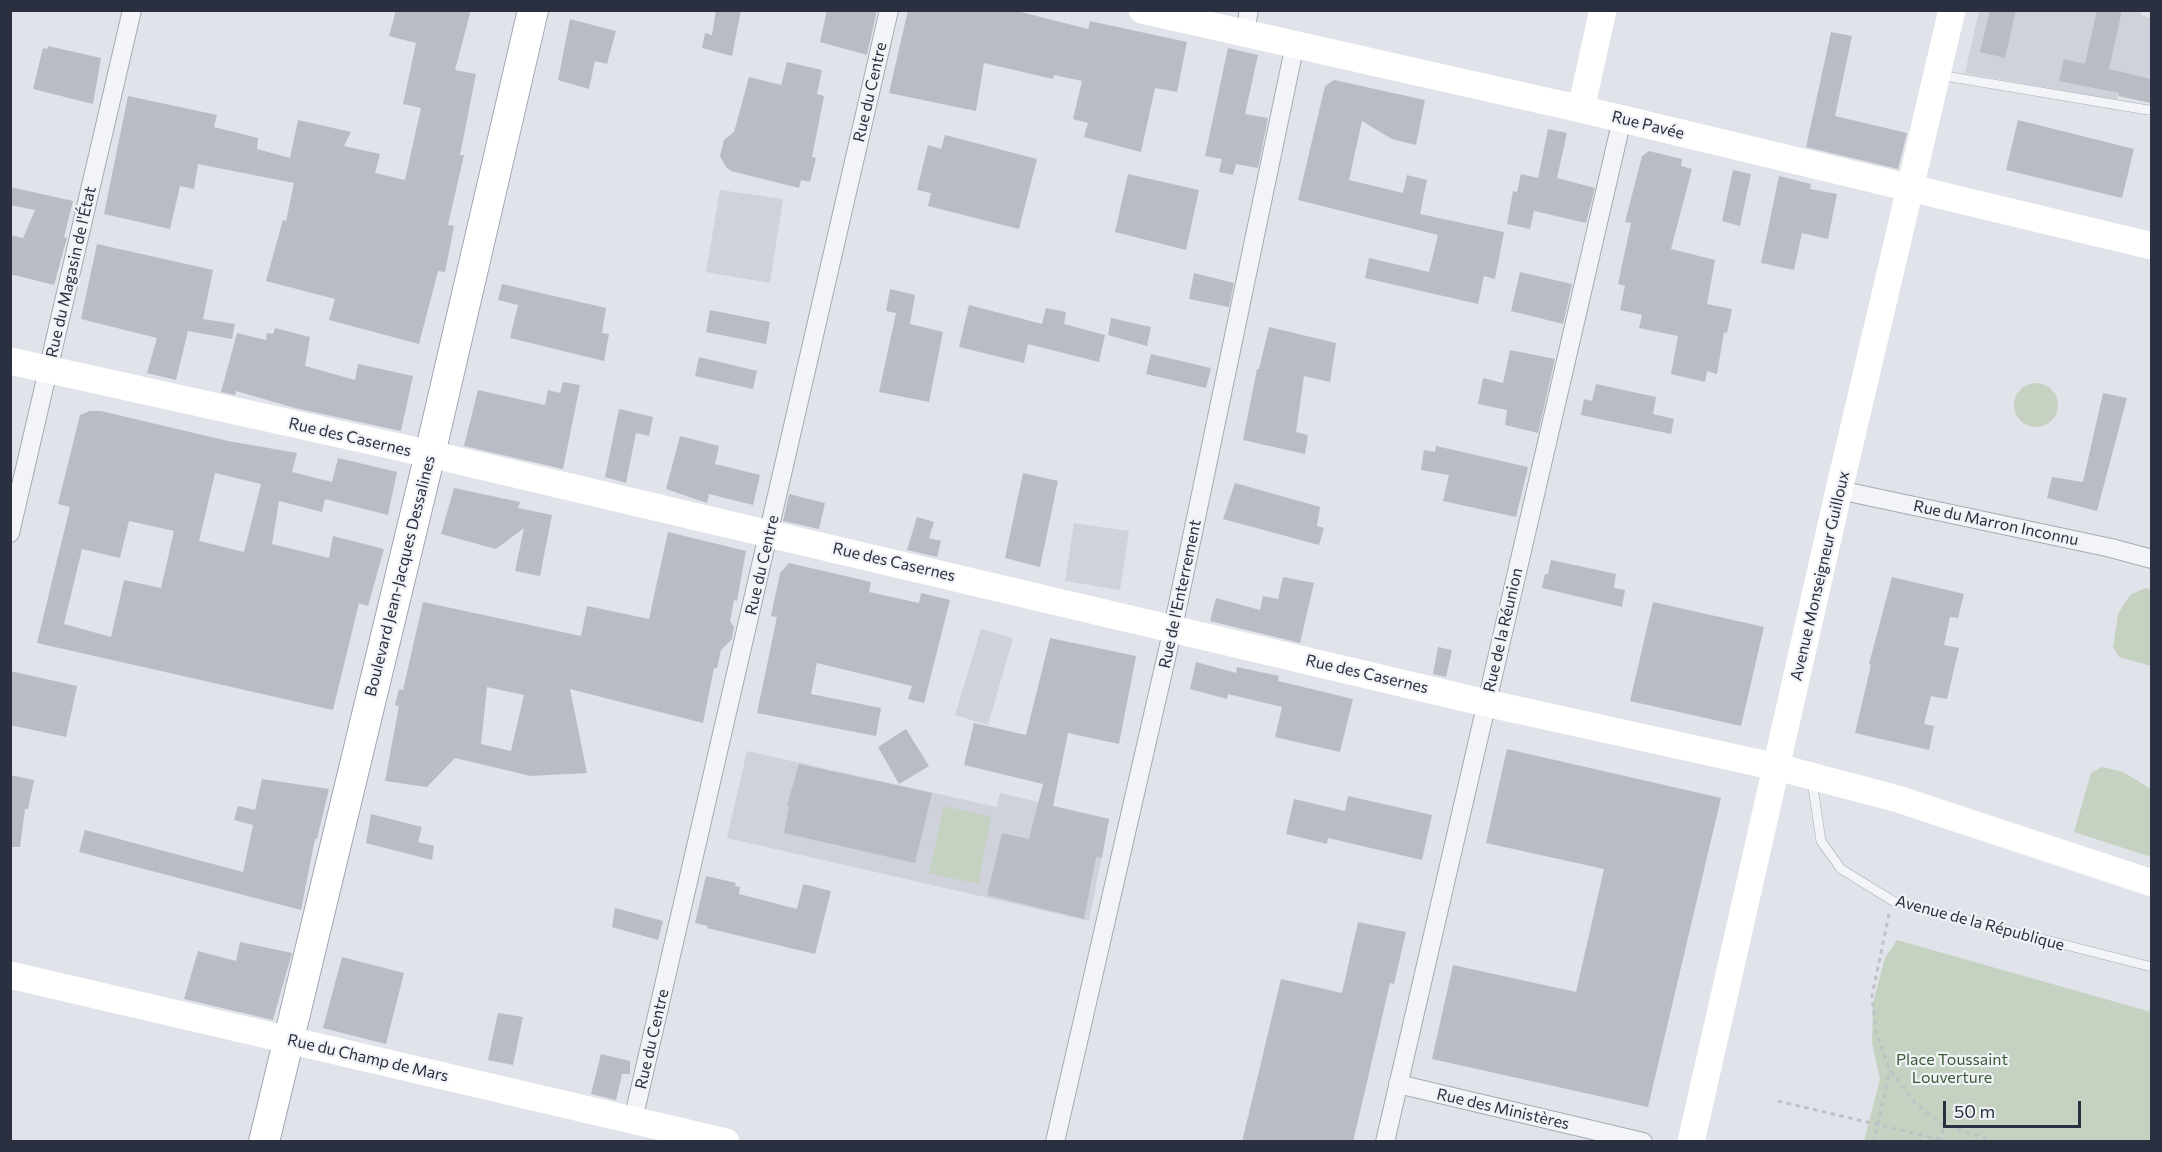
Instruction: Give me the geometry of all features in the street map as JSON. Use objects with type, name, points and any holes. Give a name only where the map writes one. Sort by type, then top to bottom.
[{"type":"main road","name":"Boulevard Jean-Jacques Dessalines","points":[[264,1142],[430,454],[532,10]]},
{"type":"main road","name":"Rue Pavée","points":[[1142,10],[1247,21],[1295,44],[1581,109],[2151,246]]},
{"type":"main road","points":[[1581,109],[1603,10]]},
{"type":"main road","name":"Avenue Monseigneur Guilloux","points":[[1691,1142],[1839,490],[1952,10]]},
{"type":"main road","name":"Rue des Casernes","points":[[10,361],[430,454],[1486,703],[1777,767]]},
{"type":"main road","points":[[1777,767],[1811,778],[1898,799],[2151,883]]},
{"type":"main road","name":"Rue du Champ de Mars","points":[[10,975],[633,1120],[665,1135],[726,1142]]},
{"type":"street","name":"Rue du Magasin de l'État","points":[[10,533],[132,10]]},
{"type":"street","name":"Rue du Centre","points":[[633,1120],[889,10]]},
{"type":"street","name":"Rue de l'Enterrement","points":[[1055,1142],[1173,628],[1295,44]]},
{"type":"street","name":"Rue de la Réunion","points":[[1385,1142],[1622,119]]},
{"type":"street","name":"Rue du Marron Inconnu","points":[[1839,490],[2111,548],[2151,559]]},
{"type":"street","name":"Rue des Ministères","points":[[1398,1084],[1643,1142]]},
{"type":"lane","points":[[1936,74],[2148,110]]},
{"type":"lane","name":"Avenue de la République","points":[[1811,778],[1821,841],[1841,869],[1893,901],[2151,967]]},
{"type":"path","points":[[1893,901],[1882,936],[1872,996],[1876,1033],[1890,1070],[1916,1104],[1944,1125],[1997,1142]]},
{"type":"path","points":[[1874,1142],[1890,1070]]},
{"type":"path","points":[[1778,1101],[1951,1142]]},
{"type":"path","points":[[1940,1140],[1944,1125]]},
{"type":"shaded area","points":[[2142,10],[2141,15],[2151,18],[2151,103],[2119,96],[2117,100],[1965,73],[1979,11]]},
{"type":"shaded area","points":[[720,190],[783,199],[770,283],[706,272]]},
{"type":"shaded area","points":[[1074,523],[1129,531],[1120,590],[1065,581]]},
{"type":"shaded area","points":[[981,629],[1013,638],[988,725],[955,715]]},
{"type":"shaded area","points":[[747,751],[997,807],[1000,793],[1109,819],[1089,921],[727,838]]},
{"type":"green space","points":[[2036,383],[2051,390],[2058,405],[2051,420],[2036,427],[2021,420],[2014,405],[2021,390]]},
{"type":"green space","points":[[2145,588],[2151,589],[2151,666],[2119,657],[2113,647],[2118,614],[2130,595]]},
{"type":"green space","points":[[2102,767],[2123,772],[2151,789],[2151,857],[2074,832],[2091,773]]},
{"type":"green space","points":[[944,806],[991,817],[978,884],[929,873]]},
{"type":"green space","name":"Place Toussaint Louverture","points":[[1897,940],[2151,1012],[2151,1141],[1932,1142],[1924,1138],[1926,1141],[1864,1141],[1880,1079],[1872,1043],[1873,1003],[1885,958]]},
{"type":"building","points":[[396,10],[471,10],[455,70],[476,74],[460,155],[464,155],[448,225],[454,226],[445,272],[438,271],[419,344],[329,320],[335,299],[266,281],[283,220],[286,221],[294,183],[198,164],[194,189],[180,186],[170,229],[104,214],[128,96],[217,115],[214,127],[258,138],[257,149],[290,158],[298,120],[351,132],[344,146],[380,154],[375,173],[405,180],[421,108],[403,104],[416,43],[389,36]]},
{"type":"building","points":[[716,10],[741,10],[732,56],[702,48],[705,33],[712,35]]},
{"type":"building","points":[[827,10],[877,10],[867,55],[820,42]]},
{"type":"building","points":[[908,10],[1013,10],[1088,29],[1090,21],[1187,42],[1177,92],[1155,88],[1141,152],[1084,137],[1088,123],[1073,119],[1082,81],[1054,75],[1053,79],[984,63],[976,111],[889,93]]},
{"type":"building","points":[[1990,10],[2016,10],[2005,58],[1980,52]]},
{"type":"building","points":[[2097,10],[2122,10],[2109,69],[2151,79],[2151,103],[2119,96],[2119,93],[2059,81],[2064,59],[2085,64]]},
{"type":"building","points":[[570,19],[616,31],[607,64],[595,61],[589,89],[558,80]]},
{"type":"building","points":[[1831,32],[1852,36],[1835,116],[1907,133],[1898,169],[1806,147]]},
{"type":"building","points":[[48,46],[101,58],[93,104],[33,89],[43,48],[47,49]]},
{"type":"building","points":[[1228,48],[1258,55],[1245,114],[1268,118],[1258,168],[1236,164],[1233,175],[1219,172],[1222,159],[1205,156]]},
{"type":"building","points":[[787,62],[822,70],[817,94],[824,96],[812,157],[816,158],[810,182],[801,180],[799,188],[731,171],[720,156],[724,140],[734,132],[749,77],[781,85]]},
{"type":"building","points":[[1334,80],[1425,100],[1416,145],[1392,139],[1362,121],[1349,180],[1403,193],[1407,175],[1427,180],[1420,214],[1504,232],[1495,279],[1484,276],[1478,304],[1365,278],[1369,258],[1429,272],[1438,235],[1298,200],[1325,86]]},
{"type":"building","points":[[2018,120],[2134,149],[2122,198],[2006,170]]},
{"type":"building","points":[[1548,129],[1567,133],[1557,178],[1595,188],[1586,223],[1534,211],[1530,229],[1507,224],[1513,191],[1517,192],[1521,174],[1538,178]]},
{"type":"building","points":[[945,135],[1037,159],[1019,229],[928,206],[931,193],[917,190],[928,145],[941,149]]},
{"type":"building","points":[[1649,151],[1682,159],[1681,166],[1692,169],[1671,249],[1715,260],[1707,304],[1732,309],[1727,333],[1724,332],[1717,374],[1707,371],[1705,382],[1671,374],[1678,336],[1639,328],[1642,315],[1620,310],[1625,286],[1618,284],[1631,223],[1625,222],[1642,156]]},
{"type":"building","points":[[1733,170],[1751,174],[1740,226],[1722,221]]},
{"type":"building","points":[[1128,174],[1199,190],[1186,250],[1115,232]]},
{"type":"building","points":[[1779,176],[1811,184],[1810,189],[1837,194],[1828,239],[1802,233],[1794,270],[1761,263]]},
{"type":"building","points":[[10,187],[73,201],[64,237],[67,238],[54,285],[10,274],[10,235],[23,238],[35,210],[10,205]]},
{"type":"building","points":[[97,244],[213,270],[203,319],[235,324],[232,339],[188,331],[176,380],[147,373],[157,338],[81,319]]},
{"type":"building","points":[[1520,272],[1572,284],[1563,324],[1511,311]]},
{"type":"building","points":[[1194,273],[1234,283],[1229,307],[1189,299]]},
{"type":"building","points":[[502,284],[606,308],[602,333],[609,334],[604,361],[510,338],[518,305],[498,300]]},
{"type":"building","points":[[890,289],[915,295],[910,324],[943,332],[929,402],[879,392],[896,313],[886,311]]},
{"type":"building","points":[[969,305],[1042,324],[1046,308],[1066,312],[1064,324],[1105,335],[1099,362],[1028,344],[1024,363],[959,347]]},
{"type":"building","points":[[710,310],[770,322],[766,344],[706,332]]},
{"type":"building","points":[[1111,318],[1151,327],[1147,346],[1108,335]]},
{"type":"building","points":[[1269,327],[1336,343],[1330,382],[1304,376],[1296,432],[1308,435],[1305,454],[1243,440],[1257,369],[1259,369]]},
{"type":"building","points":[[275,328],[310,337],[305,366],[355,380],[358,364],[413,376],[401,431],[295,408],[236,391],[235,395],[221,392],[237,333],[266,340],[267,333],[273,334]]},
{"type":"building","points":[[1510,350],[1555,359],[1538,433],[1505,425],[1507,410],[1478,404],[1483,378],[1503,383]]},
{"type":"building","points":[[1151,354],[1211,368],[1206,388],[1146,374]]},
{"type":"building","points":[[699,357],[757,371],[753,389],[695,376]]},
{"type":"building","points":[[563,382],[580,385],[563,469],[464,446],[478,390],[545,405],[548,390],[560,393]]},
{"type":"building","points":[[1596,384],[1656,397],[1653,414],[1674,419],[1671,434],[1581,415],[1584,399],[1592,401]]},
{"type":"building","points":[[2103,393],[2127,398],[2097,511],[2047,498],[2052,477],[2083,482]]},
{"type":"building","points":[[619,409],[653,417],[649,436],[636,433],[626,483],[605,477]]},
{"type":"building","points":[[90,411],[101,411],[228,441],[297,453],[292,472],[332,482],[338,458],[397,472],[388,515],[325,499],[322,512],[279,501],[272,544],[329,558],[333,536],[384,549],[368,606],[359,603],[333,710],[37,643],[70,507],[58,504],[80,415]],"holes":[[[215,473],[261,484],[244,552],[199,541]],[[129,521],[174,531],[161,588],[124,580],[111,637],[64,624],[82,549],[120,558]]]},
{"type":"building","points":[[680,436],[719,446],[715,464],[760,475],[753,505],[709,494],[707,503],[666,489]]},
{"type":"building","points":[[1436,446],[1528,467],[1516,517],[1443,501],[1449,475],[1421,470],[1424,450],[1435,452]]},
{"type":"building","points":[[1023,473],[1058,481],[1040,567],[1005,558]]},
{"type":"building","points":[[1235,483],[1320,507],[1317,526],[1324,528],[1319,545],[1223,519]]},
{"type":"building","points":[[454,488],[520,502],[518,508],[552,515],[540,576],[515,571],[524,528],[496,549],[441,534]]},
{"type":"building","points":[[789,494],[825,503],[819,529],[783,521]]},
{"type":"building","points":[[917,517],[934,522],[929,538],[941,541],[937,557],[907,550]]},
{"type":"building","points":[[668,532],[746,551],[737,601],[734,600],[730,621],[734,627],[732,639],[721,650],[717,668],[714,668],[703,723],[570,689],[587,773],[531,776],[455,758],[427,787],[385,781],[399,706],[395,705],[399,689],[403,690],[423,602],[581,636],[587,606],[649,619]],"holes":[[[487,687],[524,695],[511,751],[481,744]]]},
{"type":"building","points":[[1551,560],[1616,574],[1614,588],[1625,590],[1622,607],[1542,588]]},
{"type":"building","points":[[789,563],[871,582],[869,592],[919,603],[921,593],[950,600],[924,703],[908,699],[912,686],[817,663],[811,694],[881,708],[876,736],[757,713],[777,617],[771,616],[780,573]]},
{"type":"building","points":[[1283,577],[1314,583],[1300,643],[1210,621],[1216,598],[1260,610],[1263,596],[1278,599]]},
{"type":"building","points":[[1892,577],[1964,594],[1958,618],[1950,617],[1944,645],[1959,648],[1947,699],[1931,696],[1924,724],[1934,726],[1929,750],[1855,733],[1871,665],[1869,664]]},
{"type":"building","points":[[1653,602],[1764,627],[1741,726],[1630,701]]},
{"type":"building","points":[[1050,638],[1136,656],[1119,744],[1068,733],[1053,806],[1109,819],[1102,858],[1096,857],[1084,919],[987,895],[1002,833],[1029,839],[1043,784],[964,765],[974,723],[1026,735]]},
{"type":"building","points":[[1438,647],[1452,650],[1446,677],[1433,674]]},
{"type":"building","points":[[1196,662],[1236,673],[1237,667],[1279,676],[1278,681],[1353,699],[1340,752],[1275,737],[1282,707],[1228,694],[1227,699],[1190,689]]},
{"type":"building","points":[[10,671],[77,686],[66,737],[10,725]]},
{"type":"building","points":[[906,729],[929,766],[899,784],[878,747]]},
{"type":"building","points":[[1507,749],[1721,798],[1648,1107],[1432,1059],[1453,965],[1576,992],[1604,869],[1486,843]]},
{"type":"building","points":[[799,764],[932,793],[915,863],[784,833],[789,806],[787,805]]},
{"type":"building","points":[[10,775],[34,780],[28,809],[25,809],[20,847],[10,847]]},
{"type":"building","points":[[262,779],[329,789],[317,839],[315,839],[301,910],[79,852],[85,830],[243,872],[253,825],[234,820],[238,806],[255,810]]},
{"type":"building","points":[[1348,796],[1432,815],[1422,860],[1328,838],[1327,844],[1286,834],[1294,799],[1345,811]]},
{"type":"building","points":[[371,814],[422,827],[418,842],[434,846],[432,860],[366,843]]},
{"type":"building","points":[[706,876],[736,883],[735,886],[740,887],[739,894],[797,909],[803,884],[831,891],[815,954],[707,928],[708,926],[695,923]]},
{"type":"building","points":[[615,908],[663,921],[658,940],[612,927]]},
{"type":"building","points":[[1358,922],[1406,932],[1394,984],[1390,983],[1353,1142],[1242,1142],[1281,979],[1342,993]]},
{"type":"building","points":[[240,942],[292,953],[273,1020],[184,999],[198,951],[236,961]]},
{"type":"building","points":[[342,957],[404,973],[386,1044],[323,1028]]},
{"type":"building","points":[[498,1013],[523,1017],[513,1065],[488,1060]]},
{"type":"building","points":[[601,1054],[630,1061],[630,1074],[622,1074],[616,1100],[591,1094]]}]
